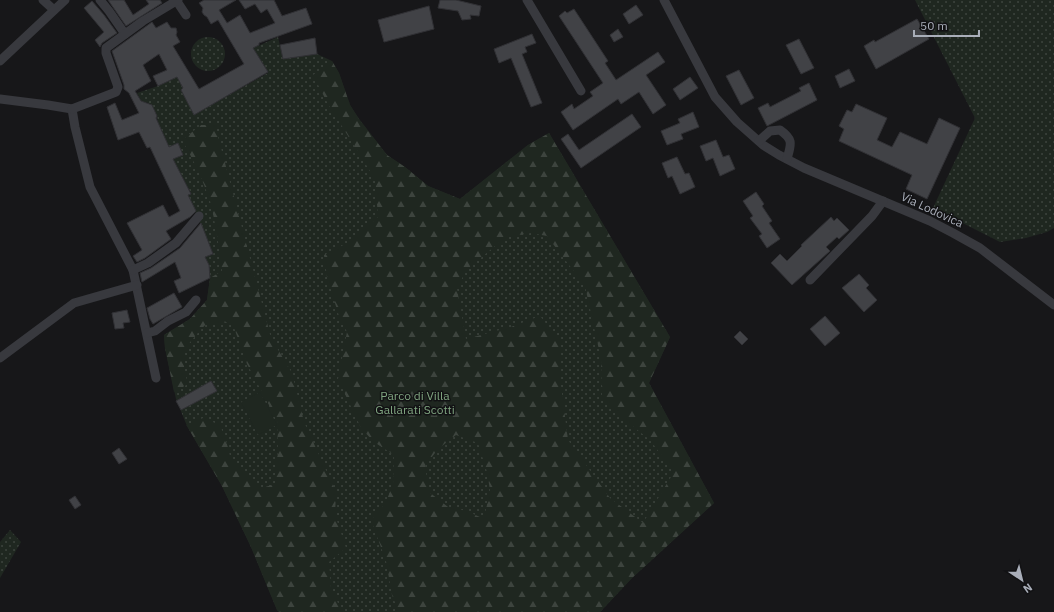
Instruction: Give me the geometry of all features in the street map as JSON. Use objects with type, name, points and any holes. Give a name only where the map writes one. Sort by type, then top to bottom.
[{"type":"street","points":[[43,0],[54,10]]},
{"type":"street","points":[[1,56],[65,0]]},
{"type":"street","points":[[100,0],[125,34]]},
{"type":"street","points":[[0,100],[72,109],[116,92],[118,87],[106,53],[106,48],[143,21],[177,0],[186,15]]},
{"type":"street","points":[[527,0],[581,91]]},
{"type":"street","name":"Via Lodovica","points":[[664,0],[715,97],[737,122],[759,141],[804,168],[930,221],[980,248],[1054,305]]},
{"type":"street","points":[[72,109],[90,187],[133,270],[156,378]]},
{"type":"street","points":[[759,141],[770,131],[780,130],[788,136],[791,144],[787,159]]},
{"type":"street","points":[[810,280],[872,216],[883,201]]},
{"type":"street","points":[[133,270],[148,263],[176,243],[198,216]]},
{"type":"street","points":[[0,358],[74,304],[137,285]]},
{"type":"street","points":[[147,333],[154,331],[168,321],[186,312],[196,300]]},
{"type":"green space","points":[[915,0],[1054,0],[1054,228],[1047,232],[1026,238],[1000,242],[933,208],[975,118]]},
{"type":"green space","points":[[208,37],[220,42],[225,54],[220,66],[208,71],[196,66],[191,54],[196,42]]},
{"type":"green space","name":"Parco di Villa Gallarati Scotti","points":[[278,37],[283,59],[317,54],[332,61],[339,73],[350,105],[387,155],[405,167],[428,186],[460,199],[528,145],[549,133],[670,337],[649,383],[714,503],[632,578],[600,612],[279,612],[277,610],[251,547],[222,486],[187,426],[176,399],[165,348],[164,335],[190,319],[207,300],[210,278],[209,265],[205,257],[213,253],[188,195],[191,193],[173,159],[183,154],[178,144],[161,150],[157,115],[152,105],[146,102],[143,104],[137,93],[158,86],[177,77],[183,88],[181,90],[195,114],[268,73],[259,57],[241,53],[256,44],[258,46]]},
{"type":"green space","points":[[332,61],[339,73],[350,105],[387,155],[405,167],[428,186],[460,199],[528,145],[549,133],[670,337],[649,383],[714,503],[632,578],[600,612],[399,612],[392,595],[386,561],[371,520],[386,502],[393,484],[394,455],[374,442],[361,428],[338,379],[347,332],[339,316],[327,277],[324,255],[351,241],[378,217],[375,179],[328,104],[313,75]],"holes":[[[531,233],[547,236],[585,286],[601,359],[602,396],[615,412],[650,440],[674,472],[643,523],[610,498],[568,440],[561,386],[559,340],[540,316],[511,327],[466,339],[457,289],[466,270],[506,237]],[[456,435],[478,443],[487,472],[490,490],[484,519],[467,511],[448,507],[429,492],[425,466],[438,449]]]},
{"type":"green space","points":[[201,125],[215,125],[271,338],[292,373],[304,422],[336,492],[335,515],[346,548],[329,562],[331,588],[342,612],[279,612],[277,610],[251,547],[222,486],[187,426],[203,418],[220,425],[226,440],[231,460],[262,488],[275,484],[278,449],[277,420],[247,364],[232,322],[206,324],[188,345],[185,351],[184,364],[188,384],[174,392],[165,348],[164,335],[190,319],[207,300],[210,278],[222,271],[216,227],[210,201],[198,170],[182,140]]},
{"type":"green space","points":[[260,392],[277,425],[258,435],[241,402]]},
{"type":"green space","points":[[10,530],[21,542],[0,578],[0,542]]},
{"type":"building","points":[[108,0],[124,0],[133,15],[149,4],[146,0],[160,0],[162,3],[126,26]]},
{"type":"building","points":[[204,0],[236,0],[219,10],[227,23],[240,15],[250,33],[275,23],[267,9],[261,13],[255,4],[245,9],[239,0],[274,0],[282,16],[306,8],[312,24],[259,43],[259,45],[253,48],[268,72],[194,115],[181,90],[183,88],[177,77],[158,86],[153,76],[167,70],[159,54],[143,65],[151,81],[135,91],[141,101],[152,105],[169,147],[178,143],[183,155],[173,159],[191,194],[188,195],[196,211],[190,217],[166,231],[171,239],[137,262],[133,256],[142,250],[127,223],[163,205],[169,217],[180,211],[150,147],[147,148],[139,132],[118,140],[107,107],[115,103],[122,120],[139,113],[129,93],[124,89],[124,85],[112,51],[152,22],[156,28],[167,22],[171,28],[176,28],[176,35],[180,42],[173,46],[199,89],[244,64],[218,20],[211,24],[202,12],[203,8],[199,3]]},
{"type":"building","points":[[440,0],[456,0],[481,6],[479,16],[470,15],[471,19],[462,20],[458,11],[438,8]]},
{"type":"building","points":[[92,1],[117,33],[102,43],[100,47],[95,40],[104,32],[84,8]]},
{"type":"building","points":[[636,5],[643,15],[629,24],[623,14]]},
{"type":"building","points":[[429,6],[434,29],[384,42],[378,20]]},
{"type":"building","points":[[574,9],[608,61],[605,63],[616,80],[658,52],[665,62],[646,75],[666,105],[653,114],[639,92],[621,104],[618,99],[573,130],[561,112],[572,104],[574,109],[593,96],[590,92],[603,83],[559,16],[565,11],[567,13]]},
{"type":"building","points":[[917,19],[929,39],[876,69],[864,46],[874,40],[875,42]]},
{"type":"building","points":[[618,29],[623,37],[614,42],[610,35]]},
{"type":"building","points":[[532,34],[536,43],[525,47],[527,52],[522,54],[542,103],[531,107],[511,58],[499,63],[494,49]]},
{"type":"building","points":[[315,38],[317,54],[283,59],[280,45]]},
{"type":"building","points":[[799,39],[814,68],[801,74],[786,45]]},
{"type":"building","points":[[849,69],[855,81],[840,88],[835,76]]},
{"type":"building","points":[[739,70],[754,98],[741,105],[726,76]]},
{"type":"building","points":[[690,77],[698,88],[680,100],[673,89]]},
{"type":"building","points":[[809,83],[817,100],[767,126],[758,108],[768,103],[770,107],[801,91],[799,88]]},
{"type":"building","points":[[856,104],[887,118],[877,140],[892,147],[900,132],[927,144],[939,118],[960,128],[927,199],[906,189],[912,175],[839,141],[844,129],[839,126],[847,110],[852,112]]},
{"type":"building","points":[[693,112],[699,127],[681,134],[683,139],[667,145],[661,131],[680,123],[678,119]]},
{"type":"building","points":[[632,114],[641,127],[581,168],[561,139],[568,134],[579,150]]},
{"type":"building","points":[[716,140],[723,157],[729,155],[735,169],[720,176],[713,158],[706,161],[700,146]]},
{"type":"building","points":[[677,157],[685,174],[689,173],[695,187],[680,194],[672,176],[668,178],[662,163]]},
{"type":"building","points":[[756,192],[764,204],[762,206],[772,221],[769,223],[780,239],[767,248],[759,236],[762,234],[750,218],[753,216],[743,201]]},
{"type":"building","points":[[831,217],[834,221],[837,218],[849,230],[839,239],[837,237],[826,247],[830,251],[792,285],[771,263],[780,254],[787,261],[802,246],[801,245]]},
{"type":"building","points":[[201,223],[213,254],[205,257],[209,265],[210,278],[179,293],[174,281],[181,278],[175,262],[142,282],[140,273],[151,268],[180,248]]},
{"type":"building","points":[[859,274],[869,285],[866,288],[877,300],[864,312],[842,288]]},
{"type":"building","points":[[174,293],[182,307],[153,324],[147,308]]},
{"type":"building","points":[[127,310],[130,322],[123,323],[124,328],[115,329],[112,313]]},
{"type":"building","points":[[825,316],[840,333],[825,346],[810,329]]},
{"type":"building","points":[[740,331],[748,339],[742,345],[734,337]]},
{"type":"building","points":[[211,381],[217,391],[181,410],[176,401]]},
{"type":"building","points":[[119,448],[127,459],[119,464],[112,453]]},
{"type":"building","points":[[75,496],[81,505],[75,509],[69,500]]}]
